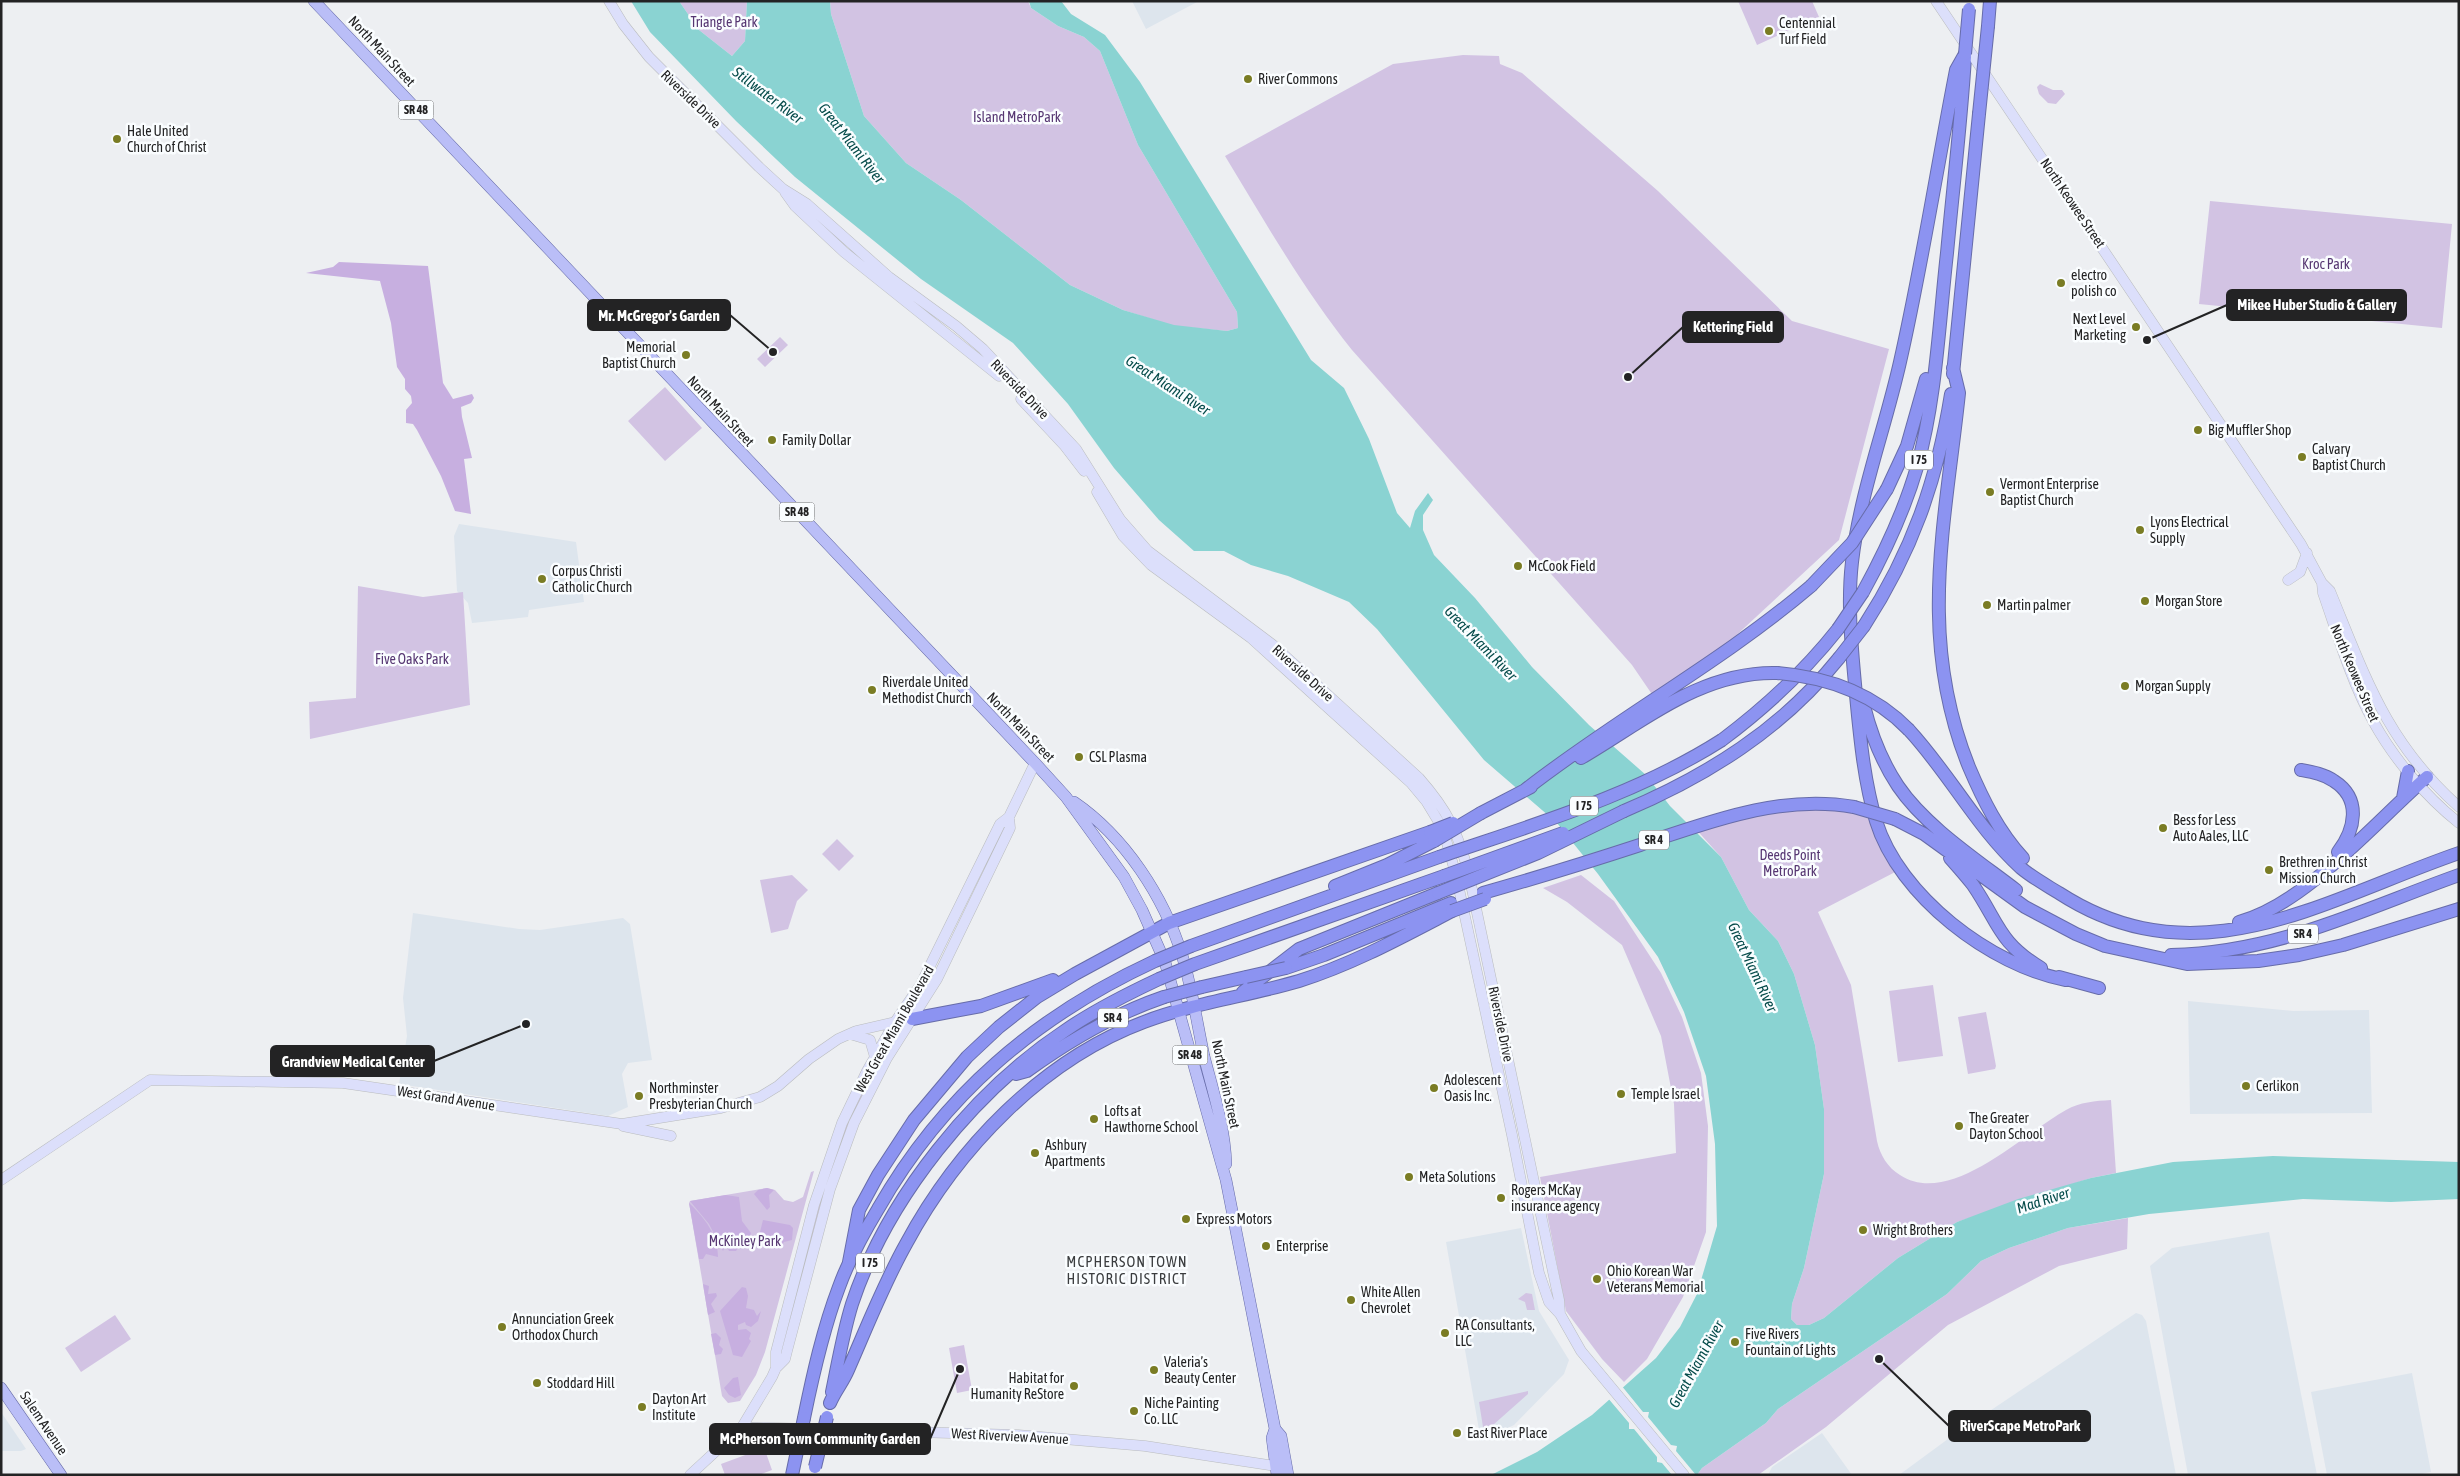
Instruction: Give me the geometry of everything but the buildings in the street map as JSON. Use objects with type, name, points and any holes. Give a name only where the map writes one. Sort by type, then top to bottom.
[{"type":"highway","name":"I 75","points":[[814,1475],[850,1310],[881,1238],[912,1185],[962,1120],[1039,1049],[1090,1014],[1159,979],[1196,964],[1624,811],[1686,782],[1735,753],[1791,709],[1822,679],[1839,658],[1864,626],[1898,569],[1922,514],[1940,452],[1953,368],[1990,1]]},
{"type":"highway","name":"I 75","points":[[792,1475],[815,1366],[829,1313],[849,1262],[882,1201],[914,1151],[943,1115],[1010,1050],[1066,1008],[1109,983],[1154,961],[1636,786],[1681,765],[1722,740],[1760,712],[1790,684],[1838,629],[1863,592],[1896,528],[1917,466],[1930,400],[1940,318],[1964,82],[1969,5]]},
{"type":"highway","points":[[1966,54],[1956,70],[1900,362],[1861,511],[1850,591],[1853,665],[1860,738],[1875,815],[1885,842],[1901,869],[1925,898],[1978,942],[2026,968],[2099,988]]},
{"type":"highway","points":[[1525,790],[1558,765],[1756,630],[1811,586],[1852,543],[1887,489],[1907,446],[1919,406],[1940,318]]},
{"type":"highway","points":[[1953,368],[1959,393],[1937,591],[1940,654],[1948,700],[1963,753],[1996,824],[2014,848],[2055,890]]},
{"type":"highway","points":[[1853,665],[1869,726],[1881,756],[1899,787],[1941,831],[2076,934]]},
{"type":"highway","name":"SR 4","points":[[1432,836],[1525,790],[1681,697],[1711,683],[1728,678],[1777,673],[1810,677],[1850,689],[1880,706],[1909,730],[2008,855],[2034,878],[2073,902],[2108,918],[2156,930],[2198,932],[2248,928],[2277,921],[2455,854]]},
{"type":"highway","points":[[2301,770],[2319,774],[2335,781],[2345,791],[2353,814],[2352,828],[2348,840],[2324,870]]},
{"type":"highway","points":[[2403,798],[2408,771]]},
{"type":"highway","points":[[2220,931],[2274,909],[2300,892],[2423,780]]},
{"type":"highway","name":"SR 4","points":[[1007,1077],[1027,1071],[1066,1044],[1102,1023],[1164,997],[1286,968],[1324,956],[1451,907],[1683,830],[1770,806],[1812,803],[1854,807],[1896,819],[1939,845],[2025,906],[2076,934],[2105,946],[2153,955],[2216,953],[2277,941],[2308,932],[2459,875]]},
{"type":"highway","points":[[1234,996],[1247,990],[1299,949],[1538,853],[1624,811]]},
{"type":"highway","points":[[849,1262],[859,1210],[892,1154],[931,1098],[967,1057],[999,1027],[1037,997],[1151,931],[1169,923],[1432,836]]},
{"type":"highway","points":[[1305,905],[1326,890],[1387,865],[1432,836]]},
{"type":"highway","points":[[1939,845],[1972,885],[1999,931],[2011,946],[2032,963],[2066,980]]},
{"type":"highway","points":[[830,1403],[847,1373],[871,1312],[906,1242],[957,1165],[1004,1114],[1039,1083],[1066,1063],[1112,1035],[1193,1006],[1298,981],[1342,965],[1451,907]]},
{"type":"highway","points":[[2153,955],[2187,964],[2266,960],[2343,946],[2459,910]]},
{"type":"highway","points":[[912,1019],[972,1008],[1065,975],[1075,974]]},
{"type":"main road","name":"North Main Street","points":[[314,1],[1035,763],[1066,797],[1124,877],[1165,962],[1226,1180],[1275,1429],[1272,1438],[1282,1470]]},
{"type":"main road","name":"Riverside Drive","points":[[608,1],[635,40],[663,73],[784,189],[795,206],[844,252],[997,374],[1068,450],[1082,469],[1123,536],[1151,566],[1251,638],[1411,783],[1426,801],[1449,845],[1512,1135],[1539,1273],[1549,1302],[1560,1314],[1574,1341],[1684,1475]]},
{"type":"main road","name":"North Keowee Street","points":[[1936,1],[2307,553],[2322,583],[2330,591],[2382,713],[2394,735],[2423,780],[2459,823]]},
{"type":"main road","points":[[2288,580],[2300,572],[2307,553]]},
{"type":"main road","name":"North Keowee Street","points":[[2322,583],[2323,593],[2373,721],[2408,771],[2423,780],[2459,808]]},
{"type":"main road","name":"West Great Miami Boulevard","points":[[776,1368],[776,1352],[826,1166],[848,1108],[895,1022],[922,984],[1000,824],[1009,817],[1035,763]]},
{"type":"main road","name":"North Main Street","points":[[1066,797],[1084,809],[1132,858],[1155,894],[1169,923],[1182,955],[1224,1146],[1226,1180]]},
{"type":"main road","name":"West Great Miami Boulevard","points":[[742,1427],[762,1396],[776,1368],[785,1359],[824,1211],[848,1138],[876,1078],[937,979],[1010,828],[1009,817]]},
{"type":"main road","name":"West Grand Avenue","points":[[1,1180],[150,1080],[343,1083],[622,1124],[721,1108],[751,1100],[778,1086],[818,1052],[849,1034],[895,1022]]},
{"type":"main road","points":[[849,1034],[870,1040],[875,1057]]},
{"type":"main road","points":[[610,1123],[671,1136]]},
{"type":"main road","name":"Salem Avenue","points":[[1,1388],[61,1475]]},
{"type":"main road","points":[[690,1475],[742,1427]]},
{"type":"main road","name":"West Riverview Avenue","points":[[742,1427],[1018,1435],[1146,1446],[1282,1470]]},
{"type":"shaded area","points":[[1132,1],[1199,1],[1146,29]]},
{"type":"shaded area","points":[[339,262],[428,266],[443,383],[453,399],[472,394],[474,398],[471,403],[461,407],[472,458],[464,459],[471,514],[455,511],[441,476],[417,430],[413,424],[406,423],[406,410],[412,403],[411,396],[405,389],[405,379],[397,367],[391,323],[380,281],[306,273],[333,267]]},
{"type":"shaded area","points":[[459,524],[576,542],[584,602],[529,610],[528,617],[472,623],[468,603],[457,591],[454,536]]},
{"type":"shaded area","points":[[413,913],[519,929],[540,930],[623,918],[630,924],[652,1060],[628,1063],[622,1074],[628,1107],[608,1116],[399,1084],[407,1036],[403,998]]},
{"type":"shaded area","points":[[2188,1001],[2293,1011],[2369,1010],[2372,1113],[2190,1114]]},
{"type":"shaded area","points":[[767,1188],[774,1190],[769,1195],[770,1207],[767,1210],[754,1194],[758,1190]]},
{"type":"shaded area","points":[[726,1195],[739,1197],[742,1221],[751,1233],[749,1239],[742,1242],[736,1251],[729,1251],[726,1245],[723,1251],[709,1224],[690,1201]]},
{"type":"shaded area","points":[[689,1203],[713,1234],[718,1257],[706,1254],[703,1259],[699,1259]]},
{"type":"shaded area","points":[[763,1220],[790,1225],[793,1228],[792,1240],[784,1242],[780,1249],[764,1248],[759,1236]]},
{"type":"shaded area","points":[[1521,1228],[1539,1311],[1569,1360],[1564,1374],[1514,1425],[1481,1441],[1446,1242]]},
{"type":"shaded area","points":[[2269,1232],[2317,1475],[2188,1475],[2150,1266],[2172,1248]]},
{"type":"shaded area","points":[[703,1284],[709,1286],[708,1294],[716,1293],[717,1296],[711,1304],[715,1312],[708,1315]]},
{"type":"shaded area","points":[[742,1287],[746,1288],[748,1296],[746,1308],[754,1310],[757,1316],[761,1311],[758,1321],[751,1327],[746,1325],[745,1322],[738,1325],[738,1330],[746,1329],[751,1333],[749,1339],[751,1341],[742,1357],[733,1355],[720,1311]]},
{"type":"shaded area","points":[[2136,1313],[2142,1315],[2146,1321],[2176,1475],[1899,1475],[1948,1439]]},
{"type":"shaded area","points":[[716,1333],[721,1338],[719,1345],[723,1349],[721,1354],[715,1355],[711,1334]]},
{"type":"shaded area","points":[[2412,1373],[2431,1472],[2416,1475],[2327,1475],[2311,1392]]},
{"type":"shaded area","points":[[738,1377],[741,1395],[735,1398],[729,1395],[724,1388],[733,1378]]},
{"type":"shaded area","points":[[1,1412],[26,1449],[21,1451],[1,1451]]},
{"type":"shaded area","points":[[1822,1433],[1852,1475],[1768,1475],[1772,1467]]},
{"type":"green space","name":"Triangle Park","points":[[679,1],[747,1],[745,41],[732,56],[699,30]]},
{"type":"green space","name":"Island MetroPark","points":[[830,1],[1028,1],[1031,8],[1058,26],[1084,37],[1100,51],[1138,145],[1237,312],[1238,328],[1227,331],[1174,326],[1123,310],[1070,285],[961,200],[906,163],[864,116],[831,14]]},
{"type":"green space","name":"Centennial Turf Field","points":[[1738,1],[1812,1],[1819,17],[1757,45]]},
{"type":"green space","points":[[1463,55],[1499,56],[1500,64],[1522,73],[1658,191],[1792,321],[1889,349],[1839,540],[1660,706],[1632,665],[1352,350],[1301,280],[1225,156],[1393,64]]},
{"type":"green space","points":[[2040,84],[2053,90],[2062,90],[2065,94],[2056,104],[2048,103],[2039,94],[2037,87]]},
{"type":"green space","name":"Kroc Park","points":[[2210,201],[2452,224],[2442,328],[2199,304]]},
{"type":"green space","points":[[780,337],[788,345],[765,367],[757,359]]},
{"type":"green space","points":[[665,387],[702,428],[665,461],[628,421]]},
{"type":"green space","name":"Five Oaks Park","points":[[358,586],[423,597],[463,592],[470,705],[310,739],[309,702],[356,698]]},
{"type":"green space","name":"Deeds Point MetroPark","points":[[1803,803],[1876,812],[1869,822],[1901,869],[1818,912],[1851,985],[1877,1141],[1882,1156],[1888,1165],[1900,1175],[1920,1183],[1941,1182],[1963,1175],[1986,1164],[2071,1107],[2088,1102],[2111,1100],[2116,1173],[2091,1178],[1957,1222],[1898,1258],[1824,1318],[1809,1325],[1797,1325],[1791,1319],[1792,1304],[1804,1268],[1824,1174],[1824,1109],[1815,1045],[1794,974],[1778,941],[1749,910],[1721,857],[1694,827]]},
{"type":"green space","points":[[837,839],[854,856],[839,871],[822,854]]},
{"type":"green space","points":[[792,875],[808,890],[797,901],[788,929],[771,933],[760,880]]},
{"type":"green space","points":[[1581,875],[1614,901],[1661,973],[1682,1017],[1701,1073],[1708,1126],[1706,1232],[1683,1297],[1647,1359],[1624,1382],[1602,1359],[1566,1311],[1540,1177],[1676,1153],[1674,1104],[1661,1036],[1622,945],[1567,902],[1543,888]]},
{"type":"green space","points":[[1933,985],[1943,1056],[1898,1062],[1889,991]]},
{"type":"green space","points":[[1986,1012],[1996,1066],[1995,1069],[1968,1074],[1958,1017]]},
{"type":"green space","points":[[863,1089],[865,1091],[780,1357],[803,1254],[813,1220],[836,1153]]},
{"type":"green space","name":"McKinley Park","points":[[814,1171],[765,1352],[756,1375],[740,1401],[728,1403],[722,1396],[689,1203],[690,1201],[767,1188],[775,1190],[784,1200],[793,1202],[803,1197],[811,1172]]},
{"type":"green space","points":[[2128,1218],[2127,1249],[2059,1266],[1948,1325],[1826,1427],[1758,1475],[1697,1475],[1702,1468],[1766,1423],[1778,1409],[1947,1294],[1981,1261],[2009,1248],[2068,1228]]},
{"type":"green space","points":[[1526,1293],[1532,1294],[1535,1310],[1527,1310],[1525,1302],[1518,1299]]},
{"type":"green space","points":[[115,1315],[131,1339],[81,1372],[65,1348]]},
{"type":"green space","points":[[964,1345],[972,1390],[957,1393],[949,1348]]},
{"type":"green space","points":[[1528,1391],[1528,1394],[1493,1425],[1483,1427],[1479,1402]]},
{"type":"green space","points":[[761,1439],[772,1470],[759,1475],[725,1475],[721,1464],[748,1454],[745,1445]]},
{"type":"water","points":[[631,1],[679,1],[699,30],[732,56],[745,41],[747,1],[830,1],[831,14],[864,116],[906,163],[961,200],[1070,285],[1123,310],[1174,325],[1227,331],[1238,328],[1237,312],[1138,145],[1100,51],[1084,37],[1058,26],[1031,8],[1029,1],[1061,1],[1071,14],[1105,35],[1140,82],[1311,360],[1344,388],[1369,439],[1397,513],[1410,528],[1415,511],[1428,493],[1433,500],[1423,515],[1423,530],[1434,555],[1475,598],[1532,667],[1589,725],[1646,775],[1670,806],[1721,857],[1749,910],[1778,941],[1794,974],[1815,1045],[1824,1109],[1824,1174],[1804,1268],[1792,1304],[1791,1319],[1797,1325],[1809,1325],[1824,1318],[1898,1258],[1957,1222],[2018,1199],[2091,1178],[2173,1162],[2273,1156],[2459,1162],[2459,1199],[2391,1202],[2303,1199],[2149,1214],[2068,1228],[2009,1248],[1981,1261],[1947,1294],[1778,1409],[1766,1423],[1702,1468],[1697,1475],[1491,1475],[1537,1452],[1592,1415],[1656,1358],[1680,1327],[1697,1294],[1717,1226],[1715,1144],[1706,1076],[1684,1012],[1658,957],[1598,874],[1557,823],[1484,760],[1377,629],[1349,602],[1288,576],[1251,565],[1224,551],[1194,551],[1159,520],[1114,468],[1068,404],[1013,343],[921,279],[795,177],[736,121],[650,32]]},
{"type":"pier","points":[[1621,1385],[1643,1412],[1649,1412],[1648,1417],[1671,1445],[1677,1446],[1676,1451],[1696,1475],[1672,1475],[1662,1463],[1657,1462],[1657,1457],[1634,1429],[1629,1429],[1629,1423],[1607,1397]]},
{"type":"place","name":"Centennial Turf Field","points":[[1769,31]]},
{"type":"place","name":"River Commons","points":[[1248,79]]},
{"type":"place","name":"Hale United Church of Christ","points":[[117,139]]},
{"type":"place","name":"electro polish co","points":[[2061,283]]},
{"type":"place","name":"Next Level Marketing","points":[[2136,327]]},
{"type":"place","name":"Mikee Huber Studio & Gallery","points":[[2147,340]]},
{"type":"place","name":"Mr. McGregor's Garden","points":[[773,352]]},
{"type":"place","name":"Memorial Baptist Church","points":[[686,355]]},
{"type":"place","name":"Kettering Field","points":[[1628,377]]},
{"type":"place","name":"Big Muffler Shop","points":[[2198,430]]},
{"type":"place","name":"Family Dollar","points":[[772,440]]},
{"type":"place","name":"Calvary Baptist Church","points":[[2302,457]]},
{"type":"place","name":"Vermont Enterprise Baptist Church","points":[[1990,492]]},
{"type":"place","name":"Lyons Electrical Supply","points":[[2140,530]]},
{"type":"place","name":"McCook Field","points":[[1518,566]]},
{"type":"place","name":"Corpus Christi Catholic Church","points":[[542,579]]},
{"type":"place","name":"Morgan Store","points":[[2145,601]]},
{"type":"place","name":"Martin palmer","points":[[1987,605]]},
{"type":"place","name":"Morgan Supply","points":[[2125,686]]},
{"type":"place","name":"Riverdale United Methodist Church","points":[[872,690]]},
{"type":"place","name":"CSL Plasma","points":[[1079,757]]},
{"type":"place","name":"Bess for Less Auto Aales, LLC","points":[[2163,828]]},
{"type":"place","name":"Brethren in Christ Mission Church","points":[[2269,870]]},
{"type":"place","name":"Grandview Medical Center","points":[[526,1024]]},
{"type":"place","name":"Cerlikon","points":[[2246,1086]]},
{"type":"place","name":"Adolescent Oasis Inc.","points":[[1434,1088]]},
{"type":"place","name":"Temple Israel","points":[[1621,1094]]},
{"type":"place","name":"Northminster Presbyterian Church","points":[[639,1096]]},
{"type":"place","name":"Lofts at Hawthorne School","points":[[1094,1119]]},
{"type":"place","name":"The Greater Dayton School","points":[[1959,1126]]},
{"type":"place","name":"Ashbury Apartments","points":[[1035,1153]]},
{"type":"place","name":"Meta Solutions","points":[[1409,1177]]},
{"type":"place","name":"Rogers McKay insurance agency","points":[[1501,1198]]},
{"type":"place","name":"Express Motors","points":[[1186,1219]]},
{"type":"place","name":"Wright Brothers","points":[[1863,1230]]},
{"type":"place","name":"Enterprise","points":[[1266,1246]]},
{"type":"place","name":"Ohio Korean War Veterans Memorial","points":[[1597,1279]]},
{"type":"place","name":"White Allen Chevrolet","points":[[1351,1300]]},
{"type":"place","name":"Annunciation Greek Orthodox Church","points":[[502,1327]]},
{"type":"place","name":"RA Consultants, LLC","points":[[1445,1333]]},
{"type":"place","name":"Five Rivers Fountain of Lights","points":[[1735,1342]]},
{"type":"place","name":"RiverScape MetroPark","points":[[1879,1359]]},
{"type":"place","name":"McPherson Town Community Garden","points":[[960,1369]]},
{"type":"place","name":"Valeria’s Beauty Center","points":[[1154,1370]]},
{"type":"place","name":"Stoddard Hill","points":[[537,1383]]},
{"type":"place","name":"Habitat for Humanity ReStore","points":[[1074,1386]]},
{"type":"place","name":"Dayton Art Institute","points":[[642,1407]]},
{"type":"place","name":"Niche Painting Co. LLC","points":[[1134,1411]]},
{"type":"place","name":"East River Place","points":[[1457,1433]]},
{"type":"district","name":"MCPHERSON TOWN HISTORIC DISTRICT","points":[[1127,1270]]},
{"type":"water label","name":"Stillwater River","points":[[768,95]]},
{"type":"water label","name":"Great Miami River","points":[[852,143]]},
{"type":"water label","name":"Great Miami River","points":[[1168,385]]},
{"type":"water label","name":"Great Miami River","points":[[1481,643]]},
{"type":"water label","name":"Great Miami River","points":[[1753,967]]},
{"type":"water label","name":"Mad River","points":[[2043,1200]]},
{"type":"water label","name":"Great Miami River","points":[[1696,1364]]}]
